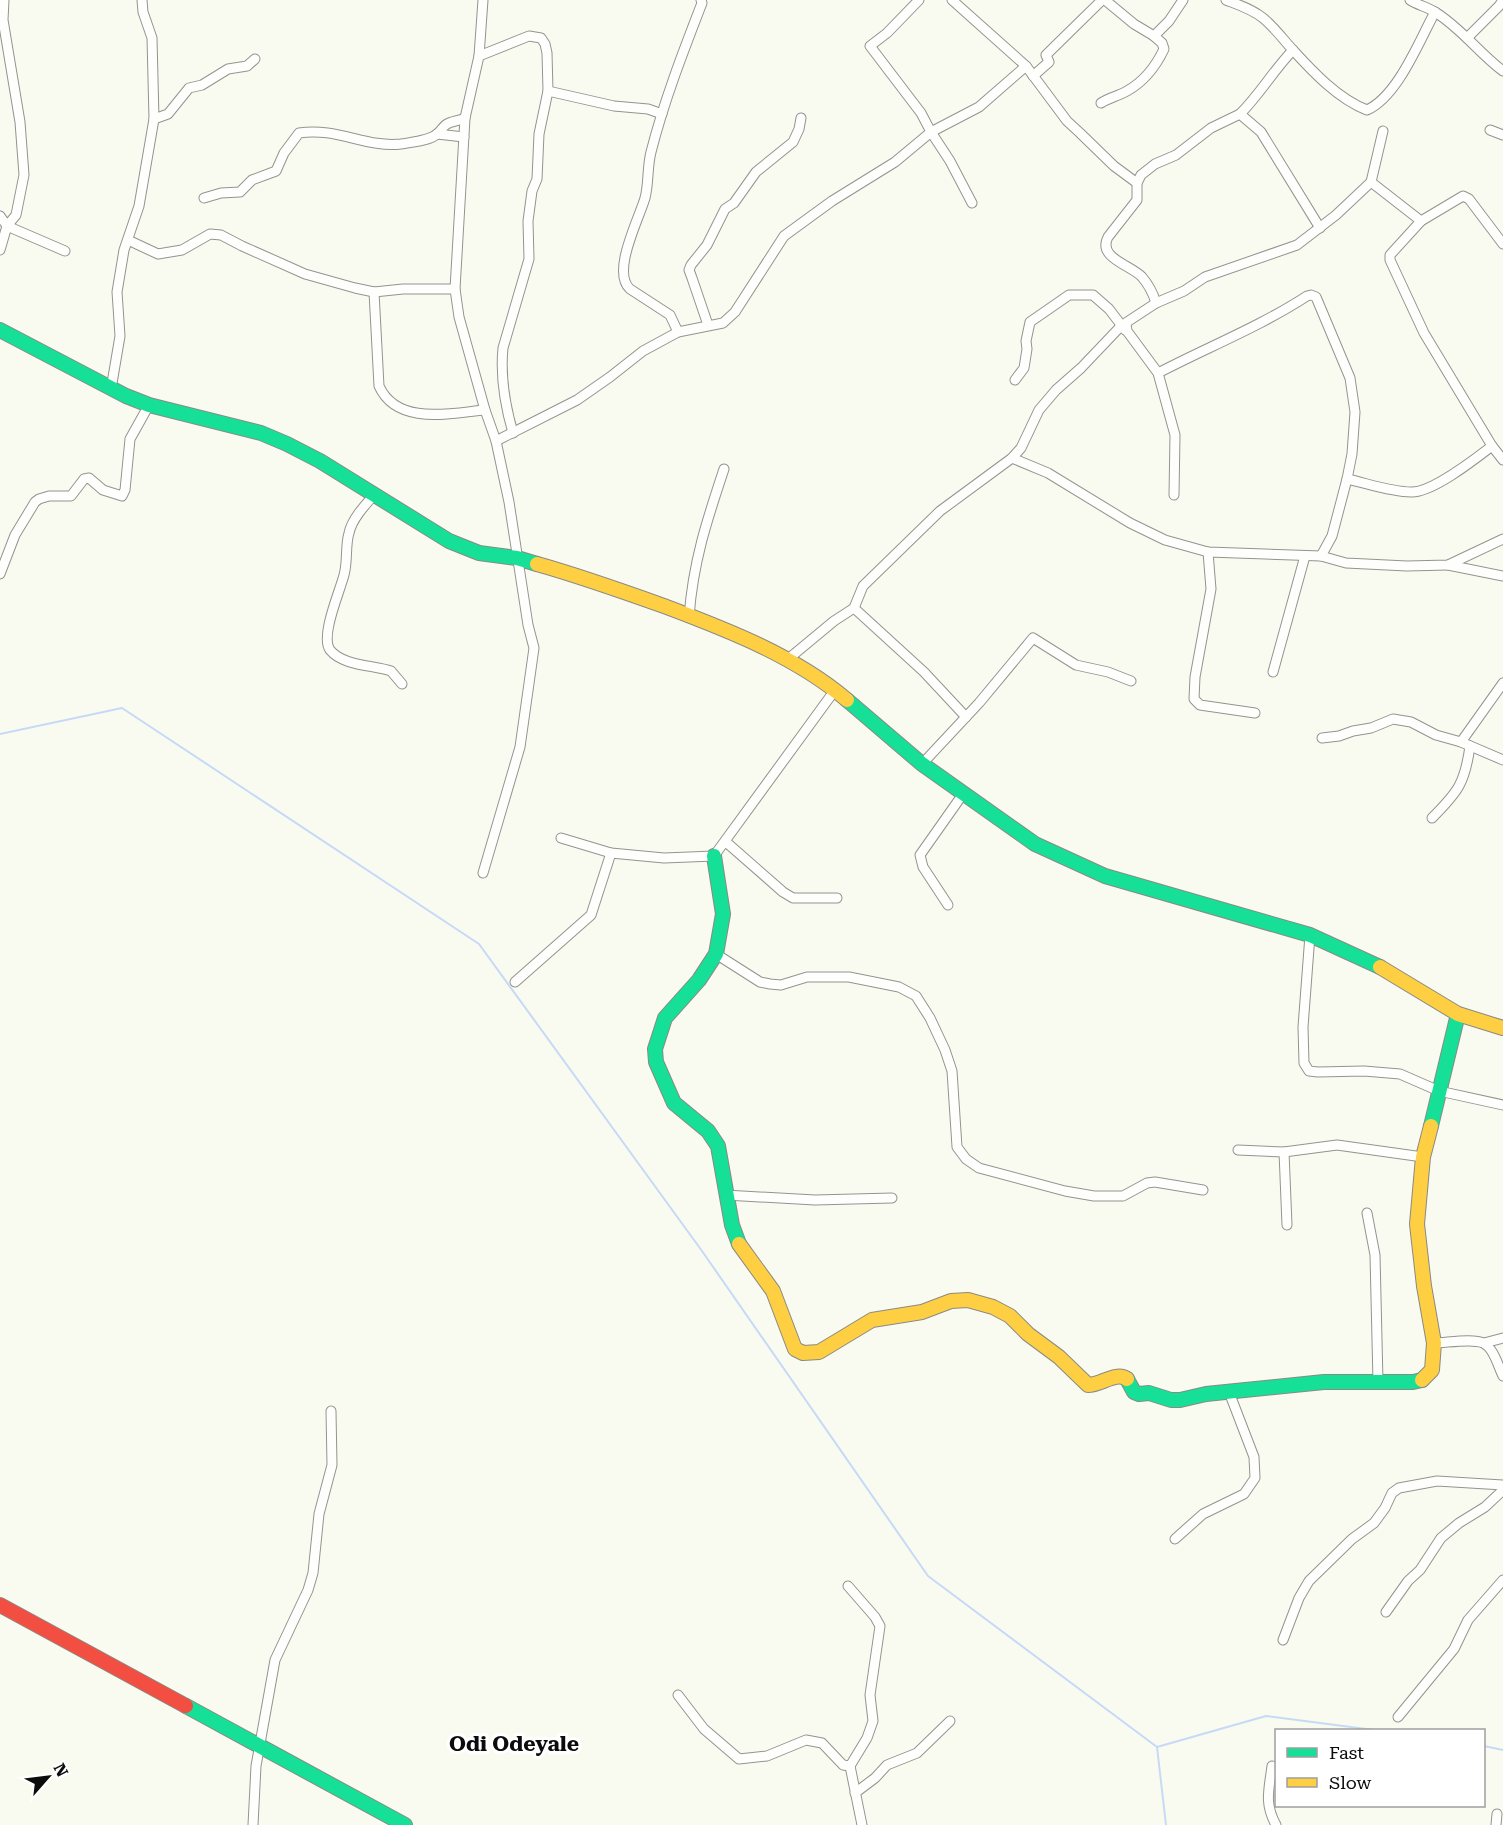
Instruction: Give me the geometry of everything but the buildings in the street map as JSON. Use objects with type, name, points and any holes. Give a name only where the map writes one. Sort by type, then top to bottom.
[{"type":"main road","points":[[0,330],[111,389],[149,405],[261,433],[320,461],[450,541],[479,553],[517,558],[584,577],[729,630],[788,660],[835,690],[922,764],[1035,844],[1105,876],[1310,935],[1380,967],[1458,1014],[1503,1028]]},
{"type":"main road","points":[[714,856],[723,914],[717,954],[699,980],[681,997],[665,1018],[655,1049],[656,1062],[674,1103],[708,1131],[718,1146],[732,1225],[741,1248],[773,1291],[798,1352],[812,1354],[819,1352],[872,1320],[922,1312],[951,1301],[968,1300],[993,1307],[1010,1316],[1088,1385],[1096,1385],[1123,1376],[1128,1380],[1134,1392],[1149,1393],[1171,1400],[1324,1382],[1413,1382],[1422,1380],[1432,1370],[1434,1343],[1424,1286],[1417,1224],[1424,1157],[1458,1014]]},
{"type":"main road","points":[[0,1605],[405,1825]]},
{"type":"street","points":[[0,250],[7,226],[16,215],[24,175],[20,122],[3,20],[4,0]]},
{"type":"street","points":[[111,389],[120,336],[117,292],[128,240],[139,206],[154,118],[152,38],[143,12],[142,0]]},
{"type":"street","points":[[483,0],[479,56],[465,118],[455,289],[459,317],[484,410],[496,441],[534,648],[520,747],[483,873]]},
{"type":"street","points":[[678,332],[670,315],[626,286],[623,273],[631,235],[645,197],[651,155],[662,114],[702,3],[701,0]]},
{"type":"street","points":[[919,0],[887,33],[870,46],[921,113],[972,203]]},
{"type":"street","points":[[952,0],[1026,66],[1074,127],[1114,166],[1137,183]]},
{"type":"street","points":[[1034,76],[1049,62],[1046,55],[1104,0],[1134,24],[1154,36],[1162,43],[1164,49],[1159,60],[1139,83],[1101,103]]},
{"type":"street","points":[[1154,36],[1169,21],[1183,0]]},
{"type":"street","points":[[1226,0],[1253,10],[1264,18],[1293,50],[1337,92],[1367,110],[1378,105],[1395,83],[1435,12]]},
{"type":"street","points":[[1410,0],[1435,12],[1503,71]]},
{"type":"street","points":[[1467,38],[1500,6],[1503,0]]},
{"type":"street","points":[[479,56],[529,36],[541,38],[548,53],[548,92],[539,134],[537,179],[532,191],[528,221],[529,259],[501,362],[505,405],[513,433]]},
{"type":"street","points":[[1156,303],[1153,291],[1141,276],[1111,257],[1106,249],[1108,237],[1137,200],[1137,183],[1141,175],[1155,164],[1176,155],[1211,128],[1240,114],[1255,99],[1278,66],[1293,50]]},
{"type":"street","points":[[154,118],[168,114],[189,88],[202,85],[228,69],[247,66],[255,59]]},
{"type":"street","points":[[496,441],[577,400],[643,351],[678,332],[723,323],[735,312],[784,236],[832,201],[895,162],[931,132],[979,107],[1026,66]]},
{"type":"street","points":[[548,92],[648,109],[662,114]]},
{"type":"street","points":[[1240,114],[1261,132],[1320,228]]},
{"type":"street","points":[[204,198],[221,193],[240,192],[252,180],[276,171],[284,153],[299,133],[328,132],[370,142],[390,144],[420,141],[437,134],[448,123],[465,118]]},
{"type":"street","points":[[708,325],[689,270],[691,265],[707,245],[725,209],[734,202],[756,172],[793,142],[801,118]]},
{"type":"street","points":[[1490,130],[1503,135]]},
{"type":"street","points":[[788,660],[834,621],[854,608],[863,586],[940,512],[1012,458],[1022,448],[1039,410],[1056,390],[1125,327],[1156,303],[1184,291],[1206,277],[1297,245],[1336,215],[1371,182],[1383,131]]},
{"type":"street","points":[[437,134],[464,137]]},
{"type":"street","points":[[1371,182],[1421,221]]},
{"type":"street","points":[[1503,244],[1469,199],[1463,196],[1421,221],[1391,251],[1390,260],[1424,333],[1492,446],[1503,460]]},
{"type":"street","points":[[0,215],[16,215]]},
{"type":"street","points":[[0,215],[7,226],[64,251]]},
{"type":"street","points":[[128,240],[158,254],[182,250],[210,234],[221,235],[305,274],[374,292],[403,289],[455,289]]},
{"type":"street","points":[[374,292],[379,386],[382,392],[405,411],[423,414],[484,410]]},
{"type":"street","points":[[1016,380],[1024,368],[1030,322],[1069,295],[1093,295],[1125,327],[1158,373],[1175,435],[1174,495]]},
{"type":"street","points":[[1158,373],[1280,314],[1307,296],[1316,297],[1350,378],[1355,412],[1352,454],[1347,479],[1332,536],[1321,556]]},
{"type":"street","points":[[0,574],[15,535],[39,499],[71,496],[84,479],[89,478],[103,490],[122,496],[125,490],[130,439],[149,405]]},
{"type":"street","points":[[1347,479],[1412,492],[1427,489],[1467,465],[1492,446]]},
{"type":"street","points":[[1012,458],[1048,473],[1130,523],[1165,540],[1208,552],[1321,556],[1346,563],[1407,566],[1448,565],[1503,576]]},
{"type":"street","points":[[689,617],[691,582],[700,542],[724,469]]},
{"type":"street","points":[[374,495],[363,507],[349,532],[345,573],[337,593],[326,640],[329,648],[335,654],[360,664],[391,671],[402,684]]},
{"type":"street","points":[[1448,565],[1503,539]]},
{"type":"street","points":[[1208,552],[1211,589],[1195,677],[1194,699],[1200,705],[1255,713]]},
{"type":"street","points":[[1273,672],[1305,556]]},
{"type":"street","points":[[854,608],[924,672],[966,717]]},
{"type":"street","points":[[922,764],[966,717],[1033,638],[1076,665],[1108,672],[1131,681]]},
{"type":"street","points":[[1432,818],[1461,786],[1466,771],[1466,744],[1503,683]]},
{"type":"street","points":[[561,838],[611,853],[664,858],[714,856],[835,690]]},
{"type":"street","points":[[1322,738],[1371,728],[1393,719],[1402,720],[1503,760]]},
{"type":"street","points":[[948,905],[923,867],[920,855],[963,794]]},
{"type":"street","points":[[726,842],[783,892],[793,898],[837,898]]},
{"type":"street","points":[[515,982],[591,915],[611,853]]},
{"type":"street","points":[[1310,935],[1303,1027],[1304,1063],[1309,1071],[1364,1071],[1400,1074],[1439,1091],[1503,1105]]},
{"type":"street","points":[[717,954],[760,982],[782,985],[807,977],[849,977],[899,987],[916,996],[930,1018],[952,1071],[957,1147],[966,1159],[979,1168],[1065,1191],[1094,1196],[1123,1196],[1147,1183],[1155,1182],[1203,1190]]},
{"type":"street","points":[[1238,1150],[1284,1152],[1337,1146],[1424,1157]]},
{"type":"street","points":[[1284,1152],[1287,1225]]},
{"type":"street","points":[[725,1195],[815,1200],[892,1198]]},
{"type":"street","points":[[1367,1213],[1375,1255],[1378,1382]]},
{"type":"street","points":[[1434,1343],[1475,1341],[1484,1343],[1503,1338]]},
{"type":"street","points":[[1484,1343],[1492,1351],[1503,1376]]},
{"type":"street","points":[[1175,1539],[1203,1514],[1244,1494],[1255,1478],[1254,1457],[1229,1392]]},
{"type":"street","points":[[253,1825],[256,1766],[275,1660],[308,1590],[313,1573],[319,1514],[332,1465],[331,1411]]},
{"type":"street","points":[[1283,1640],[1299,1598],[1309,1581],[1352,1539],[1374,1523],[1392,1493],[1399,1488],[1437,1481],[1503,1485]]},
{"type":"street","points":[[1386,1612],[1408,1581],[1420,1570],[1441,1538],[1459,1523],[1485,1507],[1503,1490]]},
{"type":"street","points":[[1398,1717],[1454,1648],[1468,1620],[1503,1580]]},
{"type":"street","points":[[848,1586],[880,1626],[870,1698],[873,1721],[867,1738],[850,1766],[862,1825]]},
{"type":"street","points":[[678,1695],[704,1729],[739,1759],[767,1756],[806,1740],[822,1743],[843,1765],[850,1766]]},
{"type":"street","points":[[855,1792],[875,1778],[887,1765],[917,1753],[950,1721]]},
{"type":"street","points":[[1272,1766],[1267,1804],[1276,1825]]},
{"type":"street","points":[[1496,1825],[1497,1814]]},
{"type":"waterway","points":[[0,734],[122,708],[479,944],[702,1251],[928,1576],[1157,1747],[1166,1825]]},
{"type":"waterway","points":[[1157,1747],[1266,1716],[1366,1729]]},
{"type":"waterway","points":[[1485,1746],[1503,1750]]},
{"type":"traffic: fast","points":[[0,330],[126,396],[149,405],[261,433],[287,444],[320,461],[449,541],[479,553],[517,558],[537,564]]},
{"type":"traffic: fast","points":[[847,700],[922,764],[1035,844],[1105,876],[1310,935],[1380,967]]},
{"type":"traffic: fast","points":[[714,856],[723,914],[716,954],[699,980],[665,1018],[655,1049],[656,1062],[674,1103],[708,1131],[718,1146],[732,1225],[739,1244]]},
{"type":"traffic: fast","points":[[1431,1126],[1458,1014]]},
{"type":"traffic: fast","points":[[1127,1379],[1134,1392],[1149,1393],[1171,1400],[1206,1394],[1324,1382],[1413,1382],[1422,1380]]},
{"type":"traffic: fast","points":[[186,1706],[405,1825]]},
{"type":"traffic: slow","points":[[537,564],[648,600],[736,635],[783,657],[827,684],[847,700]]},
{"type":"traffic: slow","points":[[1380,967],[1458,1014],[1503,1028]]},
{"type":"traffic: slow","points":[[1422,1380],[1432,1370],[1434,1343],[1424,1286],[1417,1224],[1423,1157],[1431,1126]]},
{"type":"traffic: slow","points":[[739,1244],[773,1291],[795,1349],[803,1353],[819,1352],[872,1320],[922,1312],[951,1301],[968,1300],[993,1307],[1010,1316],[1088,1385],[1113,1377],[1127,1379]]},
{"type":"traffic: jam","points":[[0,1605],[186,1706]]},
{"type":"district","name":"Odi Odeyale","points":[[514,1744]]}]
